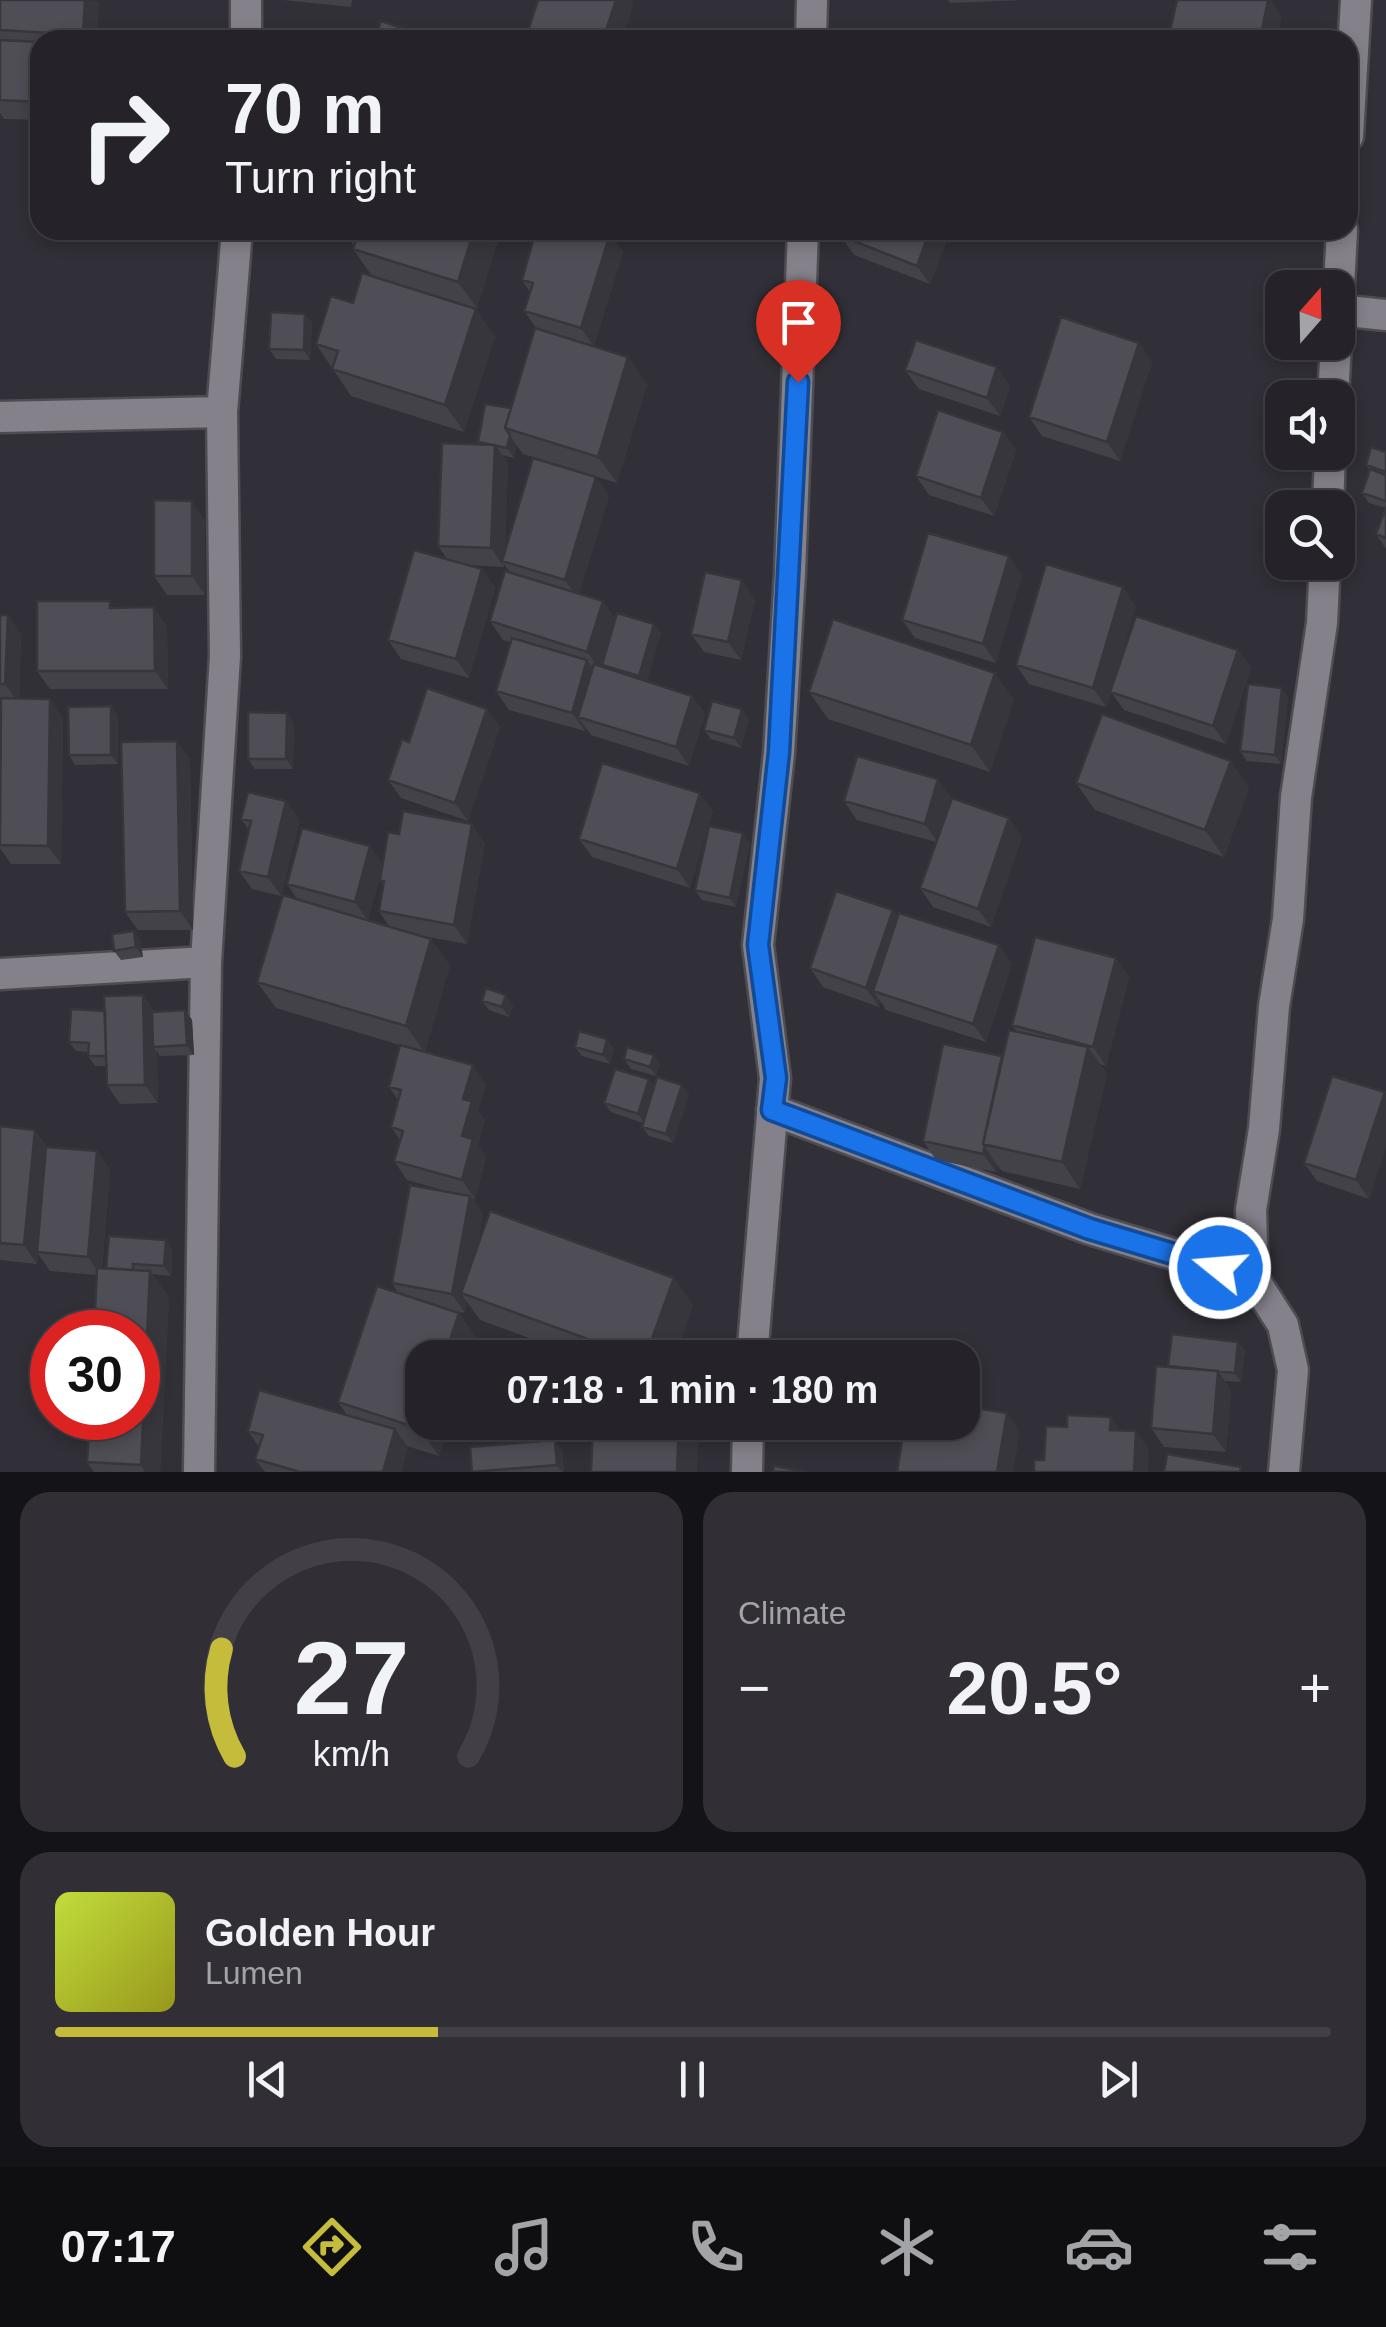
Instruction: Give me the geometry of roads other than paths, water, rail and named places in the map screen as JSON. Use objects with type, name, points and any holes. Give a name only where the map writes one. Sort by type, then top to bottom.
[{"type":"street","points":[[246,0],[246,30]]},
{"type":"street","points":[[810,30],[812,0]]},
{"type":"street","points":[[1354,30],[1356,0]]},
{"type":"street","points":[[199,1472],[206,962],[225,656],[222,412],[236,240]]},
{"type":"street","points":[[753,1340],[776,1078],[758,945],[780,734],[803,240]]},
{"type":"street","points":[[1340,270],[1341,240]]},
{"type":"street","points":[[1355,310],[1386,315]]},
{"type":"street","points":[[0,417],[222,412]]},
{"type":"street","points":[[1284,1472],[1293,1370],[1283,1325],[1253,1278],[1251,1210],[1264,1129],[1274,1006],[1288,919],[1296,796],[1322,623],[1324,580]]},
{"type":"street","points":[[0,974],[206,962]]},
{"type":"street","points":[[772,1110],[1090,1229],[1253,1278]]},
{"type":"street","points":[[747,1472],[748,1440]]}]
